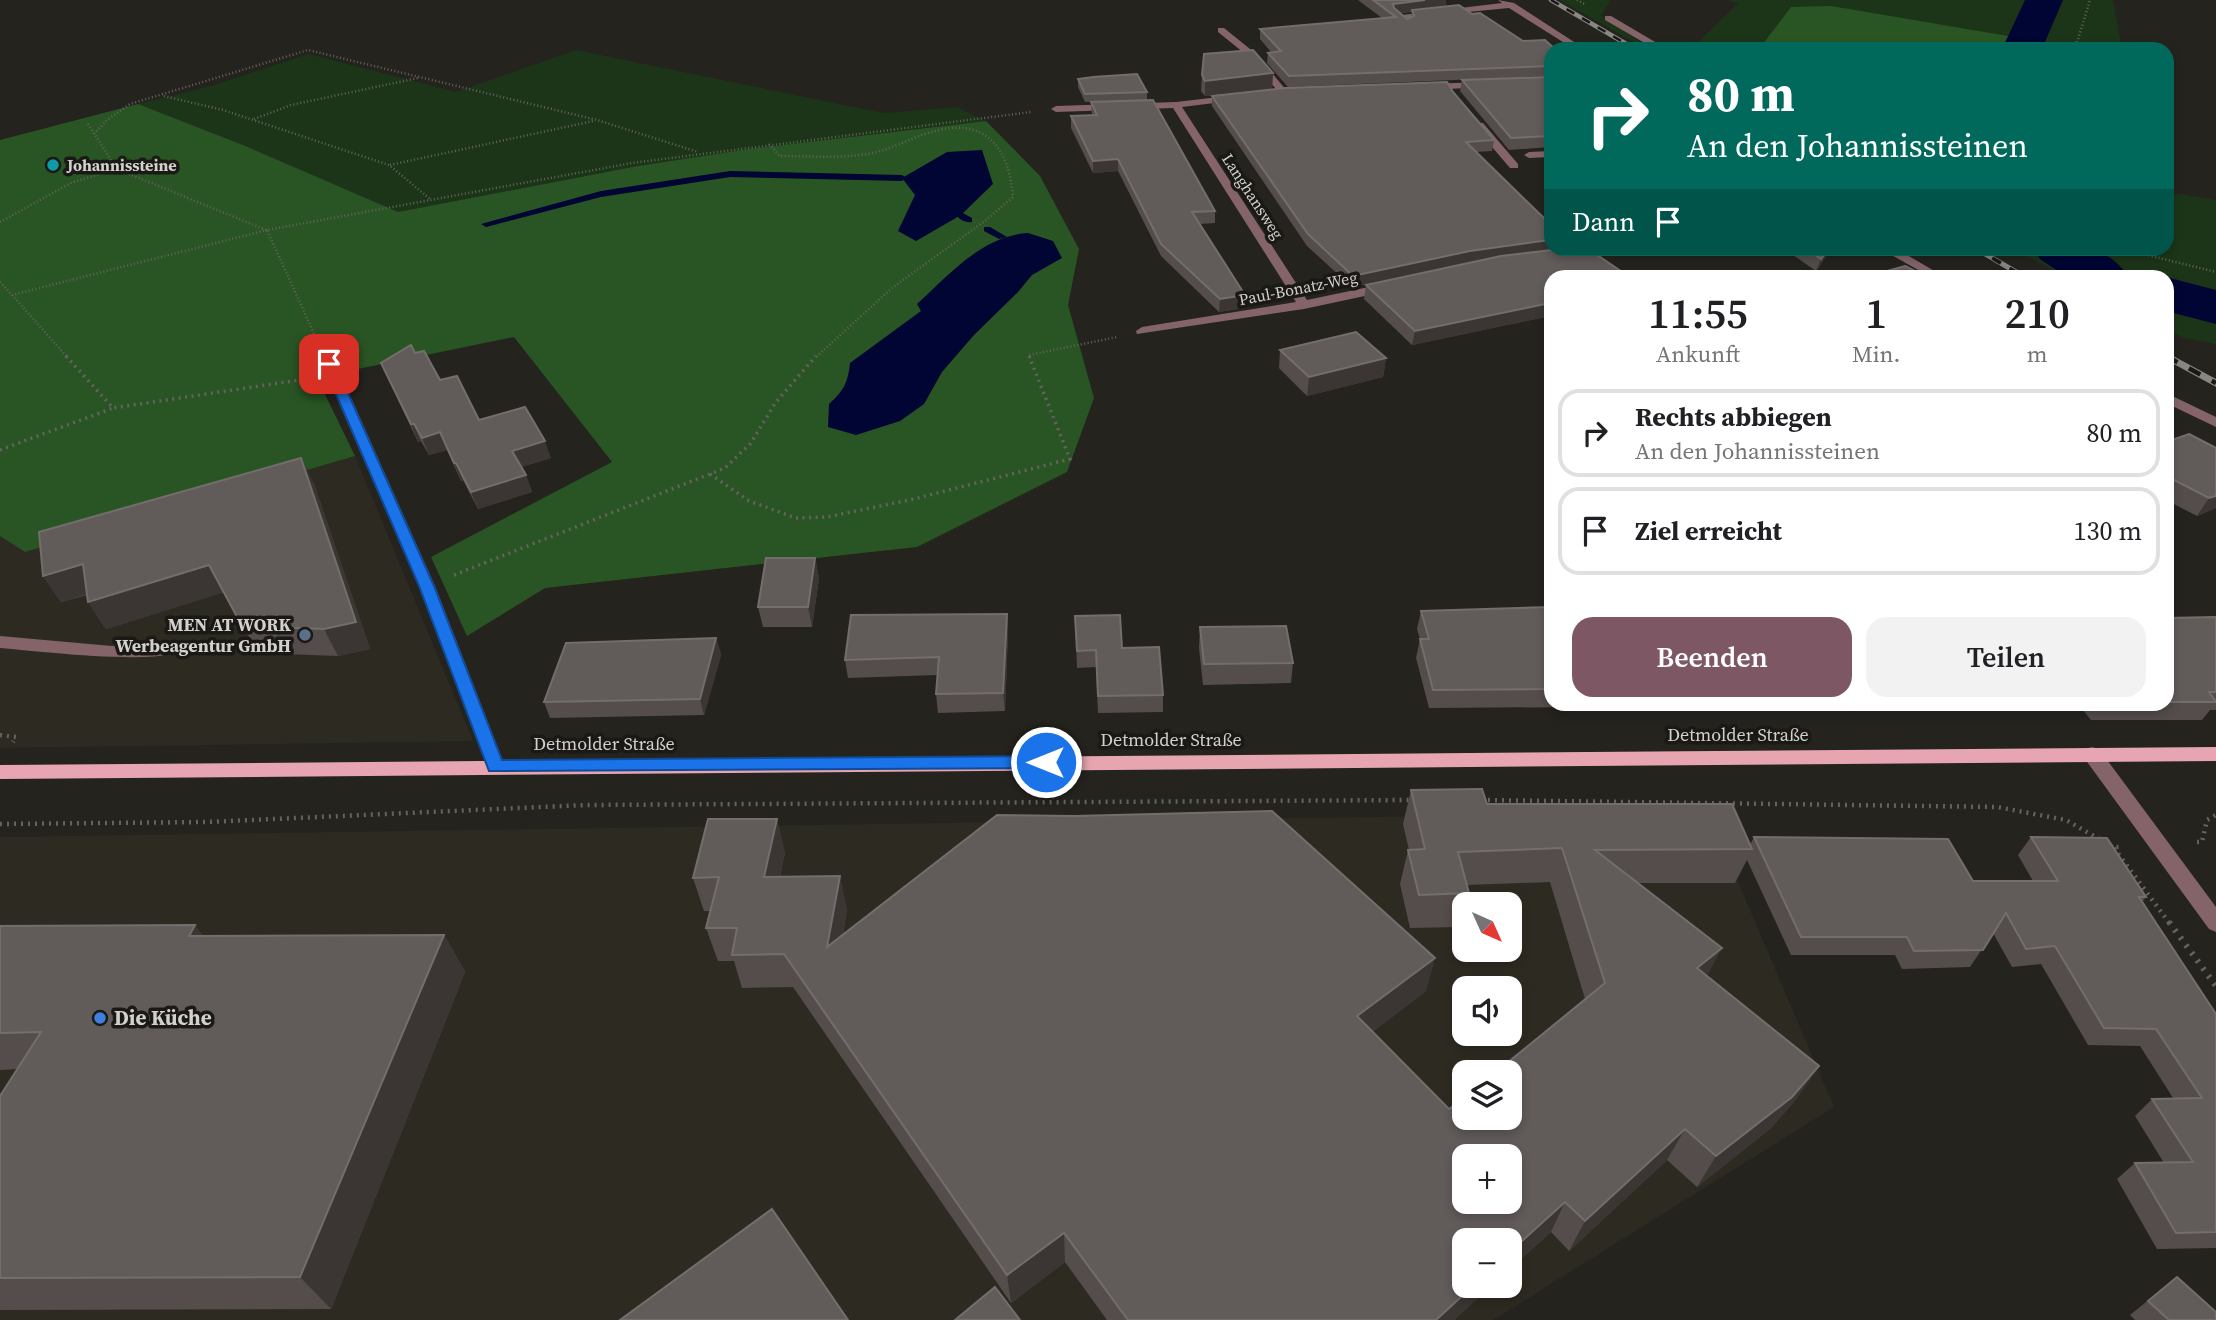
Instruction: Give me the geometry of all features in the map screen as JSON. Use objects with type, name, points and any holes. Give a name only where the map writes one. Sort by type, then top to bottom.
[{"type":"main road","name":"Detmolder Straße","points":[[0,772],[2216,754]]},
{"type":"street","points":[[1407,24],[1398,16],[1506,2],[1569,42]]},
{"type":"street","points":[[1608,18],[1650,42]]},
{"type":"street","points":[[1221,30],[1252,55],[1284,93]]},
{"type":"street","points":[[1422,88],[1500,84]]},
{"type":"street","points":[[1450,86],[1456,99]]},
{"type":"street","points":[[1270,94],[1297,92]]},
{"type":"street","points":[[1056,109],[1176,105],[1243,97]]},
{"type":"street","name":"Langhansweg","points":[[1176,105],[1304,305]]},
{"type":"street","points":[[1473,118],[1514,166]]},
{"type":"street","points":[[1529,155],[1544,154]]},
{"type":"street","points":[[1900,256],[1926,270]]},
{"type":"street","name":"Paul-Bonatz-Weg","points":[[1142,331],[1304,305],[1407,282]]},
{"type":"street","points":[[331,369],[427,586],[496,766]]},
{"type":"street","points":[[2174,401],[2216,423]]},
{"type":"street","points":[[0,642],[112,652],[171,649]]},
{"type":"street","points":[[2092,754],[2216,923]]},
{"type":"path","points":[[2077,42],[2090,0]]},
{"type":"path","points":[[94,134],[107,120],[130,104],[308,50],[597,120],[703,153]]},
{"type":"path","points":[[252,120],[291,105],[419,78]]},
{"type":"path","points":[[163,96],[252,120],[389,165],[430,200]]},
{"type":"path","points":[[12,295],[267,230],[632,163],[1056,109]]},
{"type":"path","points":[[389,165],[597,120]]},
{"type":"path","points":[[0,450],[113,408],[331,369],[267,230],[219,213],[117,169],[88,124]]},
{"type":"path","points":[[427,586],[725,468],[750,444],[776,402],[819,353],[892,288],[986,220],[1013,197],[1012,176],[998,142],[980,131],[945,128],[874,153],[863,154],[780,156],[769,144]]},
{"type":"path","points":[[0,222],[89,174],[117,169]]},
{"type":"path","points":[[2151,256],[2216,272]]},
{"type":"path","points":[[0,282],[113,408]]},
{"type":"path","points":[[709,474],[750,500],[773,509],[796,517],[827,517],[914,499],[1070,459],[1030,355],[1142,331]]},
{"type":"path","points":[[0,824],[207,822],[586,805],[1425,800]]},
{"type":"path","points":[[1466,800],[1997,807],[2066,820],[2113,847],[2216,986]]},
{"type":"path","points":[[2113,847],[2202,842],[2207,820],[2216,815]]},
{"type":"shaded area","points":[[355,456],[473,741],[0,748],[0,536],[25,552]]},
{"type":"shaded area","points":[[1708,812],[1834,1107],[1493,1320],[0,1320],[0,837]]},
{"type":"green space","points":[[1560,0],[1611,0],[1601,16],[1640,42],[1634,42]]},
{"type":"green space","points":[[1723,0],[2113,0],[2121,42],[2013,42],[2014,37],[1791,7],[1764,42],[1698,42],[1738,3]]},
{"type":"green space","points":[[1831,6],[2014,37],[2013,42],[1764,42],[1791,7]]},
{"type":"green space","points":[[576,50],[883,113],[957,107],[986,121],[750,149],[638,166],[398,212],[243,145],[138,104],[211,86],[309,54],[456,92]]},
{"type":"green space","points":[[138,104],[243,145],[398,212],[638,166],[749,149],[986,121],[1040,176],[1079,249],[1068,305],[1094,398],[1067,472],[917,547],[545,588],[467,636],[431,557],[612,462],[514,337],[348,371],[318,380],[355,456],[25,552],[0,536],[0,140]]},
{"type":"green space","points":[[2174,193],[2216,200],[2216,344],[2184,338],[2174,333],[2174,270],[2054,270],[2026,256],[2174,256]]},
{"type":"water","points":[[982,150],[993,184],[961,215],[916,241],[898,231],[915,195],[902,178],[947,152]]},
{"type":"water","points":[[1028,233],[1053,241],[1062,258],[1032,275],[974,335],[942,372],[924,404],[900,421],[856,435],[828,427],[829,404],[844,386],[850,363],[921,311],[917,304],[968,258],[996,241]]},
{"type":"building","points":[[1373,0],[1425,0],[1393,4],[1407,19],[1414,16],[1412,10],[1459,5],[1472,14],[1480,13],[1523,41],[1545,40],[1547,42],[1544,42],[1544,66],[1289,76],[1268,53],[1281,51],[1260,29],[1396,17]]},
{"type":"building","points":[[1253,50],[1273,73],[1205,81],[1202,75],[1204,54]]},
{"type":"building","points":[[1137,74],[1147,92],[1085,94],[1078,79],[1093,77]]},
{"type":"building","points":[[1544,77],[1544,136],[1511,138],[1462,80]]},
{"type":"building","points":[[1447,82],[1494,140],[1466,142],[1544,218],[1544,241],[1470,251],[1353,276],[1308,234],[1212,96],[1285,88]]},
{"type":"building","points":[[1153,100],[1215,211],[1192,212],[1245,295],[1220,299],[1161,244],[1118,159],[1093,161],[1071,116],[1097,115],[1091,102]]},
{"type":"building","points":[[1544,251],[1544,256],[1599,256],[1619,270],[1544,270],[1544,304],[1415,331],[1366,285],[1501,256]]},
{"type":"building","points":[[1905,266],[1913,270],[1891,270]]},
{"type":"building","points":[[1356,332],[1386,358],[1309,377],[1280,350]]},
{"type":"building","points":[[411,345],[415,353],[424,351],[440,380],[457,376],[479,420],[525,407],[545,441],[512,451],[526,475],[471,492],[440,432],[422,438],[414,424],[411,424],[381,363]]},
{"type":"building","points":[[2189,434],[2216,448],[2216,496],[2209,498],[2174,480],[2174,439]]},
{"type":"building","points":[[301,458],[356,622],[324,629],[242,626],[209,565],[88,602],[83,564],[43,576],[39,532]]},
{"type":"building","points":[[766,558],[815,558],[808,607],[758,607]]},
{"type":"building","points":[[1544,607],[1544,689],[1433,690],[1420,639],[1429,639],[1421,611]]},
{"type":"building","points":[[1007,614],[1003,693],[936,694],[939,657],[845,660],[851,615]]},
{"type":"building","points":[[1120,615],[1122,648],[1159,647],[1163,695],[1098,696],[1096,650],[1077,651],[1075,616]]},
{"type":"building","points":[[2216,617],[2216,692],[2209,692],[2216,702],[2174,702],[2174,618]]},
{"type":"building","points":[[1286,626],[1293,663],[1204,664],[1200,627]]},
{"type":"building","points":[[716,638],[700,699],[544,702],[566,643]]},
{"type":"building","points":[[1482,789],[1487,804],[1732,804],[1752,849],[1595,850],[1722,948],[1697,968],[1819,1066],[1792,1097],[1716,1156],[1685,1129],[1585,1221],[1565,1202],[1522,1241],[1522,1228],[1452,1228],[1452,1298],[1460,1298],[1436,1320],[1128,1320],[1064,1233],[1007,1275],[784,954],[732,955],[737,928],[706,928],[719,877],[693,878],[708,819],[777,819],[764,877],[840,876],[827,947],[997,815],[1075,816],[1272,811],[1435,958],[1357,1016],[1449,1109],[1452,1107],[1452,1130],[1522,1130],[1522,1060],[1511,1060],[1605,983],[1562,848],[1458,852],[1469,892],[1419,895],[1408,850],[1425,849],[1411,790]]},
{"type":"building","points":[[1754,837],[1948,839],[1973,881],[2058,881],[2031,837],[2107,838],[2146,897],[2139,897],[2216,1014],[2216,1232],[2176,1233],[2135,1163],[2193,1162],[2152,1099],[2202,1098],[2156,1029],[2104,1028],[2055,946],[2026,949],[2006,913],[1983,950],[1914,951],[1907,937],[1801,937]]},
{"type":"building","points":[[195,925],[189,936],[444,935],[300,1277],[0,1278],[0,1096],[41,1032],[0,1033],[0,926]]},
{"type":"building","points":[[772,1209],[848,1320],[620,1320]]},
{"type":"building","points":[[2177,1277],[2216,1312],[2216,1320],[2169,1320],[2148,1301]]},
{"type":"building","points":[[995,1287],[1020,1320],[955,1320]]},
{"type":"waterway","points":[[2025,42],[2044,0]]},
{"type":"waterway","points":[[486,224],[601,194],[730,174],[902,178]]},
{"type":"waterway","points":[[961,215],[969,220]]},
{"type":"waterway","points":[[987,229],[1002,237]]},
{"type":"waterway","points":[[2071,256],[2092,270]]},
{"type":"waterway","points":[[2174,296],[2216,307]]},
{"type":"railway","points":[[1551,0],[1623,42]]},
{"type":"railway","points":[[1989,256],[2013,270]]},
{"type":"railway","points":[[2174,360],[2216,383]]},
{"type":"place","name":"Johannissteine","points":[[53,165]]},
{"type":"place","name":"MEN AT WORK Werbeagentur GmbH","points":[[305,635]]},
{"type":"place","name":"Die Küche","points":[[100,1018]]},
{"type":"route","points":[[329,364],[427,586],[496,766],[1046,762]]}]
